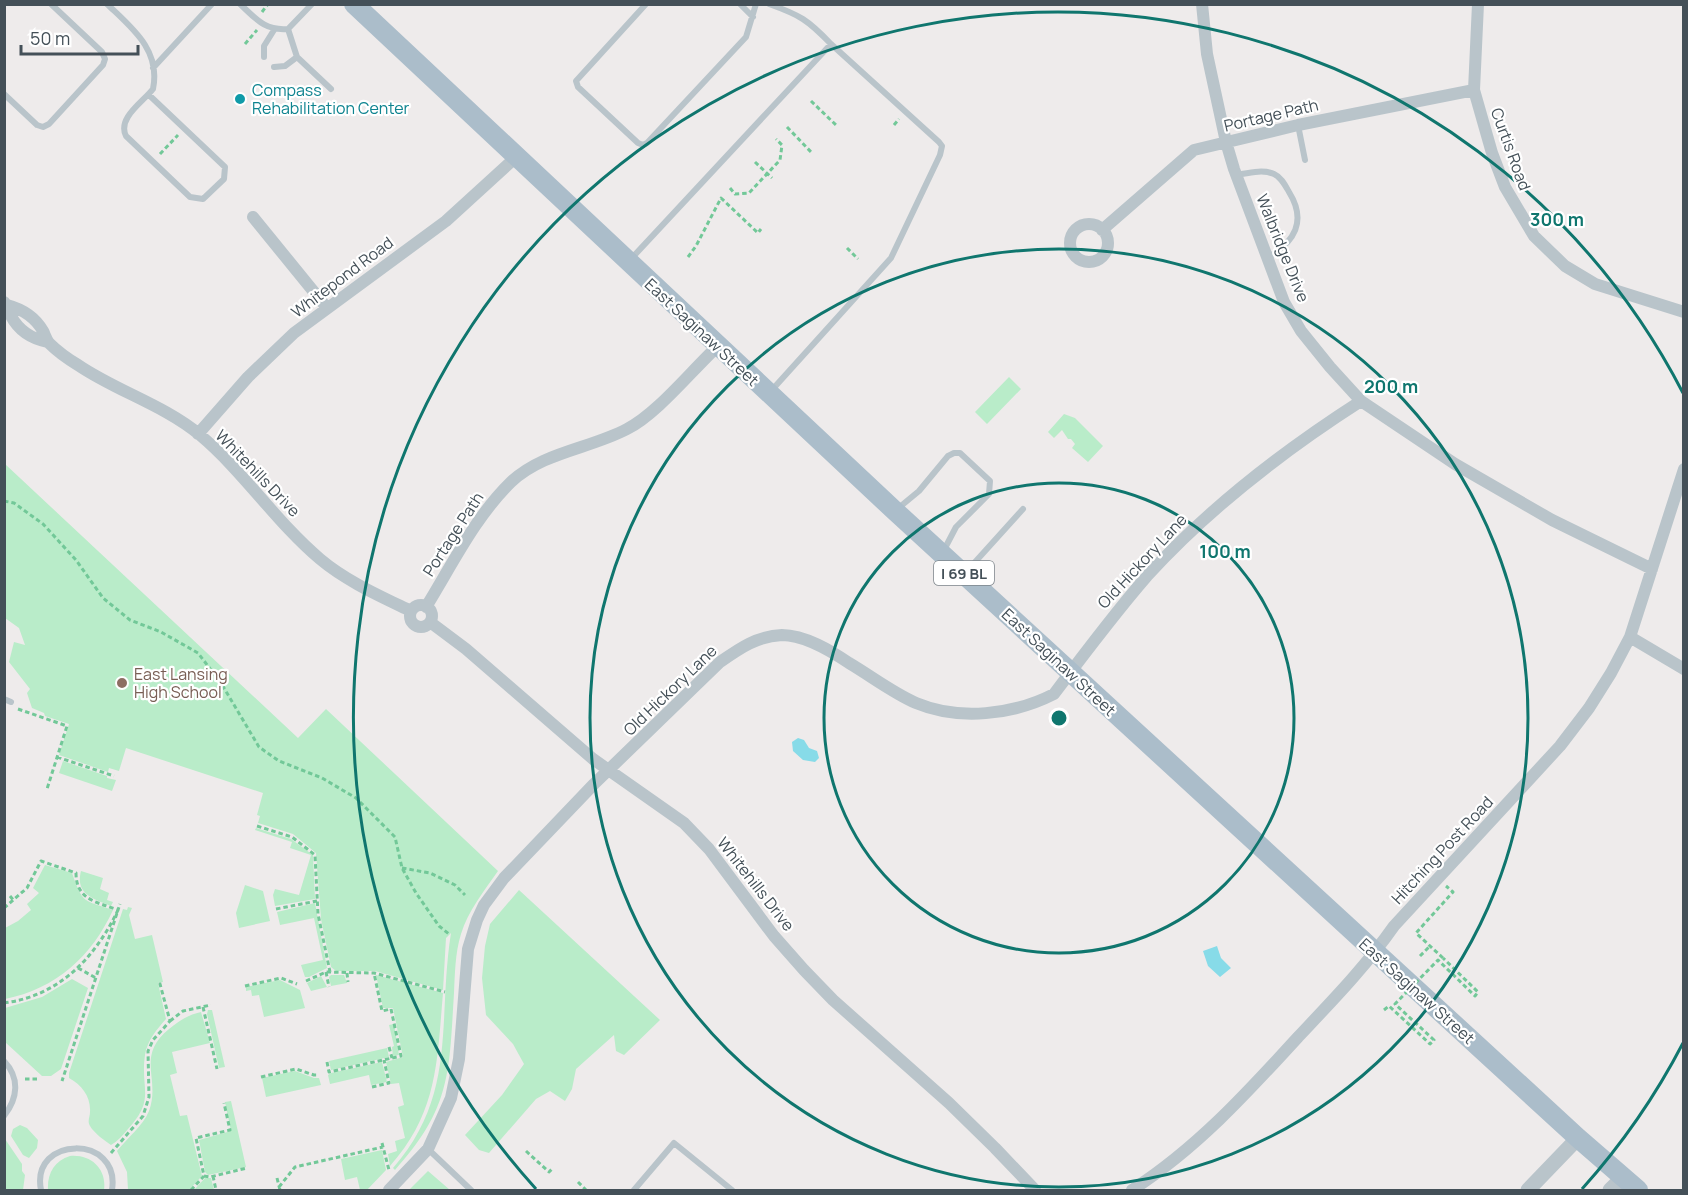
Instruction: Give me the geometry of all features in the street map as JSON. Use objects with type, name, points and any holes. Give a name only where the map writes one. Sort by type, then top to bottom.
[{"type":"main road","name":"East Saginaw Street","points":[[354,4],[515,158],[895,511],[1578,1138],[1617,1184],[1638,1191]]},
{"type":"street","name":"Walbridge Drive","points":[[1202,4],[1207,54],[1226,142],[1236,175],[1284,302],[1301,330],[1330,367],[1361,401],[1455,464],[1552,520],[1652,569]]},
{"type":"street","name":"Curtis Road","points":[[1478,4],[1474,90],[1492,153],[1505,187],[1534,236],[1565,266],[1595,284],[1683,312]]},
{"type":"street","name":"Portage Path","points":[[1102,230],[1194,150],[1298,125],[1474,90]]},
{"type":"street","name":"Whitepond Road","points":[[198,434],[248,377],[294,333],[446,221],[515,158]]},
{"type":"street","points":[[253,217],[327,308]]},
{"type":"street","name":"Whitehills Drive","points":[[6,303],[13,320],[23,331],[48,342],[78,365],[198,434],[322,561],[348,578],[411,611],[410,618],[416,626],[423,627],[430,622],[466,649],[593,759],[684,823],[709,849],[774,936],[804,970],[833,1000],[949,1103],[1035,1191]]},
{"type":"street","name":"Portage Path","points":[[426,607],[470,534],[512,482],[530,468],[551,457],[607,439],[630,428],[648,415],[718,346]]},
{"type":"street","name":"Old Hickory Lane","points":[[389,1191],[428,1149],[444,1116],[456,1078],[459,1059],[468,949],[477,920],[489,898],[504,878],[594,784],[720,662],[741,647],[760,638],[784,635],[819,645],[915,703],[936,710],[989,713],[1041,701],[1054,694],[1118,610],[1148,575],[1214,511],[1285,452],[1361,401]]},
{"type":"street","name":"Hitching Post Road","points":[[1132,1191],[1164,1170],[1206,1134],[1245,1095],[1375,953],[1394,926],[1560,746],[1589,708],[1611,673],[1629,637],[1683,469]]},
{"type":"street","points":[[411,611],[420,605],[426,607],[431,613],[430,622]]},
{"type":"street","points":[[1629,637],[1683,669]]},
{"type":"street","points":[[1528,1191],[1578,1138]]},
{"type":"lane","points":[[4,94],[37,125],[43,127],[49,124],[103,65],[105,59],[102,52],[51,4]]},
{"type":"lane","points":[[107,4],[145,42],[153,68],[155,82],[153,89],[123,125],[126,136],[190,196],[203,199],[224,179],[225,167],[149,94]]},
{"type":"lane","points":[[153,68],[212,4]]},
{"type":"lane","points":[[240,4],[259,22],[274,30],[288,29],[312,4]]},
{"type":"lane","points":[[646,4],[576,81],[578,87],[638,143],[643,145],[746,37],[756,4]]},
{"type":"lane","points":[[740,4],[753,17]]},
{"type":"lane","points":[[769,4],[797,14],[811,24],[939,142],[942,150],[891,258],[769,393]]},
{"type":"lane","points":[[288,29],[297,57],[331,89]]},
{"type":"lane","points":[[264,57],[264,46],[274,30]]},
{"type":"lane","points":[[628,262],[831,44]]},
{"type":"lane","points":[[274,66],[285,66],[297,57]]},
{"type":"lane","points":[[1298,125],[1305,160]]},
{"type":"lane","points":[[1236,175],[1253,171],[1273,173],[1282,180],[1292,195],[1299,217],[1297,228],[1290,241],[1281,250],[1267,258]]},
{"type":"lane","points":[[895,511],[919,491],[948,456],[960,453],[990,481],[991,486],[989,494],[956,527],[942,553]]},
{"type":"lane","points":[[964,574],[1023,509]]},
{"type":"lane","points":[[4,1060],[13,1072],[16,1086],[13,1102],[4,1116]]},
{"type":"lane","points":[[634,1191],[674,1143],[732,1191]]},
{"type":"lane","points":[[41,1191],[41,1174],[46,1163],[55,1154],[77,1147],[88,1149],[106,1163],[111,1173],[112,1191]]},
{"type":"lane","points":[[428,1149],[471,1191]]},
{"type":"path","points":[[811,101],[837,126]]},
{"type":"path","points":[[894,125],[899,119]]},
{"type":"path","points":[[787,127],[812,153]]},
{"type":"path","points":[[153,162],[177,136],[187,129]]},
{"type":"path","points":[[730,188],[735,194],[749,193],[768,174],[780,160],[782,146],[776,139]]},
{"type":"path","points":[[755,162],[772,178]]},
{"type":"path","points":[[688,256],[696,246],[721,198],[758,233],[761,229]]},
{"type":"path","points":[[847,248],[858,259]]},
{"type":"path","points":[[4,501],[14,503],[43,524],[76,560],[103,598],[130,620],[161,632],[198,653],[221,683],[259,747],[279,761],[322,778],[357,798],[394,837],[402,868],[416,893],[439,926],[449,933]]},
{"type":"path","points":[[8,700],[10,706],[67,726],[47,789]]},
{"type":"path","points":[[57,757],[114,776]]},
{"type":"path","points":[[256,826],[292,837],[315,855],[317,901],[328,972],[328,987]]},
{"type":"path","points":[[4,908],[14,902],[27,888],[40,861],[76,873],[78,886],[86,899],[118,910]]},
{"type":"path","points":[[402,868],[430,873],[455,885],[465,895]]},
{"type":"path","points":[[1384,1010],[1389,1006],[1430,1044],[1434,1040],[1395,1004],[1438,960],[1475,996],[1478,992],[1416,933],[1453,892],[1438,878]]},
{"type":"path","points":[[10,896],[14,902]]},
{"type":"path","points":[[276,909],[317,901]]},
{"type":"path","points":[[62,1081],[120,904]]},
{"type":"path","points":[[4,1004],[52,987],[78,968],[93,954],[108,932],[118,910]]},
{"type":"path","points":[[1420,956],[1430,946]]},
{"type":"path","points":[[78,968],[96,978]]},
{"type":"path","points":[[306,981],[328,972],[374,973],[445,992]]},
{"type":"path","points":[[346,973],[348,982]]},
{"type":"path","points":[[327,1062],[328,1072],[401,1056],[391,1009],[382,1011],[374,973]]},
{"type":"path","points":[[245,986],[281,978],[297,984]]},
{"type":"path","points":[[164,984],[160,984],[170,1022]]},
{"type":"path","points":[[111,1153],[143,1116],[149,1097],[148,1051],[153,1040],[183,1011],[211,1005]]},
{"type":"path","points":[[203,1007],[217,1069]]},
{"type":"path","points":[[390,1047],[392,1058]]},
{"type":"path","points":[[372,1087],[389,1083],[384,1060]]},
{"type":"path","points":[[261,1077],[296,1069],[314,1075],[319,1074]]},
{"type":"path","points":[[24,1079],[39,1079]]},
{"type":"path","points":[[204,1176],[196,1138],[230,1130],[224,1102]]},
{"type":"path","points":[[279,1189],[295,1167],[383,1145],[389,1170]]},
{"type":"path","points":[[525,1150],[549,1172],[553,1168]]},
{"type":"path","points":[[191,1191],[204,1176],[247,1168]]},
{"type":"path","points":[[213,1176],[216,1191]]},
{"type":"path","points":[[277,1178],[279,1189]]},
{"type":"path","points":[[578,1182],[586,1191]]},
{"type":"green space","points":[[1009,377],[1021,389],[987,424],[975,412]]},
{"type":"green space","points":[[1064,414],[1075,418],[1103,446],[1088,462],[1072,448],[1075,444],[1062,430],[1054,438],[1048,432]]},
{"type":"green space","points":[[5,464],[298,738],[326,709],[498,871],[472,909],[459,941],[451,1046],[444,1088],[427,1127],[395,1170],[393,1168],[414,1140],[428,1112],[436,1084],[444,1027],[451,933],[446,938],[443,990],[375,971],[336,971],[331,967],[321,919],[316,853],[293,834],[258,823],[260,816],[257,815],[263,793],[126,748],[119,771],[109,768],[108,772],[59,755],[69,724],[45,716],[44,713],[32,708],[27,693],[30,689],[9,662],[14,642],[25,645],[19,628],[5,618]]},
{"type":"green space","points":[[63,761],[116,780],[112,791],[59,773]]},
{"type":"green space","points":[[256,828],[291,839],[313,855],[315,899],[275,906],[273,895],[275,889],[299,895],[311,855],[290,848],[292,842],[255,830]]},
{"type":"green space","points":[[45,865],[72,873],[85,899],[113,910],[94,942],[70,968],[56,979],[40,987],[5,999],[5,928],[31,910],[27,904],[39,893],[33,888]]},
{"type":"green space","points":[[81,871],[103,878],[100,889],[109,893],[107,900],[113,902],[111,906],[92,898],[83,890],[80,879]]},
{"type":"green space","points":[[245,885],[263,891],[270,921],[239,928],[236,913]]},
{"type":"green space","points":[[519,890],[660,1020],[624,1055],[616,1051],[614,1035],[576,1069],[572,1089],[565,1101],[550,1091],[536,1099],[489,1153],[479,1150],[465,1135],[502,1095],[524,1064],[513,1044],[486,1015],[482,978],[485,946],[490,924]]},
{"type":"green space","points":[[315,903],[327,968],[305,977],[301,965],[323,960],[314,918],[280,925],[277,912]]},
{"type":"green space","points":[[128,907],[132,908],[129,915],[135,939],[152,935],[163,982],[158,983],[166,1019],[146,1050],[145,1094],[142,1110],[137,1119],[111,1145],[90,1126],[90,1107],[87,1096],[78,1084],[69,1078],[69,1073],[123,909],[127,910]]},
{"type":"green space","points":[[344,975],[347,983],[331,986],[329,977]]},
{"type":"green space","points":[[376,975],[443,993],[436,1063],[426,1105],[418,1126],[390,1166],[388,1154],[397,1151],[395,1141],[405,1138],[398,1107],[404,1105],[399,1083],[391,1084],[386,1062],[403,1057],[393,1008],[383,1008]]},
{"type":"green space","points":[[321,976],[327,987],[311,991],[307,983]]},
{"type":"green space","points":[[72,979],[88,988],[61,1069],[51,1076],[42,1076],[5,1042],[5,1008],[42,997]]},
{"type":"green space","points":[[280,980],[300,990],[305,1008],[264,1017],[259,995],[252,996],[251,990],[246,991],[246,987]]},
{"type":"green space","points":[[208,1010],[212,1010],[225,1067],[219,1068]]},
{"type":"green space","points":[[201,1012],[210,1043],[172,1052],[177,1073],[170,1075],[180,1116],[187,1115],[202,1176],[189,1190],[128,1190],[127,1172],[117,1151],[139,1127],[149,1111],[152,1099],[153,1049],[159,1039],[173,1026],[188,1016]]},
{"type":"green space","points":[[394,1024],[399,1055],[393,1056],[392,1047],[394,1046],[389,1025]]},
{"type":"green space","points":[[387,1048],[389,1057],[331,1070],[329,1061]]},
{"type":"green space","points":[[382,1062],[387,1082],[371,1085],[369,1075],[330,1084],[328,1075],[331,1073]]},
{"type":"green space","points":[[295,1071],[319,1078],[321,1085],[266,1097],[262,1078]]},
{"type":"green space","points":[[231,1101],[246,1167],[208,1175],[205,1172],[199,1140],[231,1131],[225,1102]]},
{"type":"green space","points":[[20,1125],[27,1128],[38,1140],[37,1148],[29,1158],[23,1155],[11,1136],[13,1129]]},
{"type":"green space","points":[[5,1139],[22,1164],[22,1171],[25,1175],[23,1190],[5,1190]]},
{"type":"green space","points":[[382,1150],[386,1170],[367,1190],[360,1190],[357,1177],[345,1180],[341,1159]]},
{"type":"green space","points":[[70,1156],[85,1158],[96,1164],[103,1176],[104,1190],[48,1190],[53,1169],[60,1161]]},
{"type":"green space","points":[[428,1171],[450,1190],[409,1190]]},
{"type":"green space","points":[[205,1178],[211,1178],[214,1190],[194,1190]]},
{"type":"water","points":[[798,738],[804,740],[809,748],[817,751],[819,758],[815,762],[803,760],[793,751],[792,742]]},
{"type":"water","points":[[1217,946],[1221,958],[1231,968],[1220,977],[1208,966],[1203,951]]},
{"type":"place","name":"Compass Rehabilitation Center","points":[[240,99]]},
{"type":"place","name":"East Lansing High School","points":[[122,683]]}]
